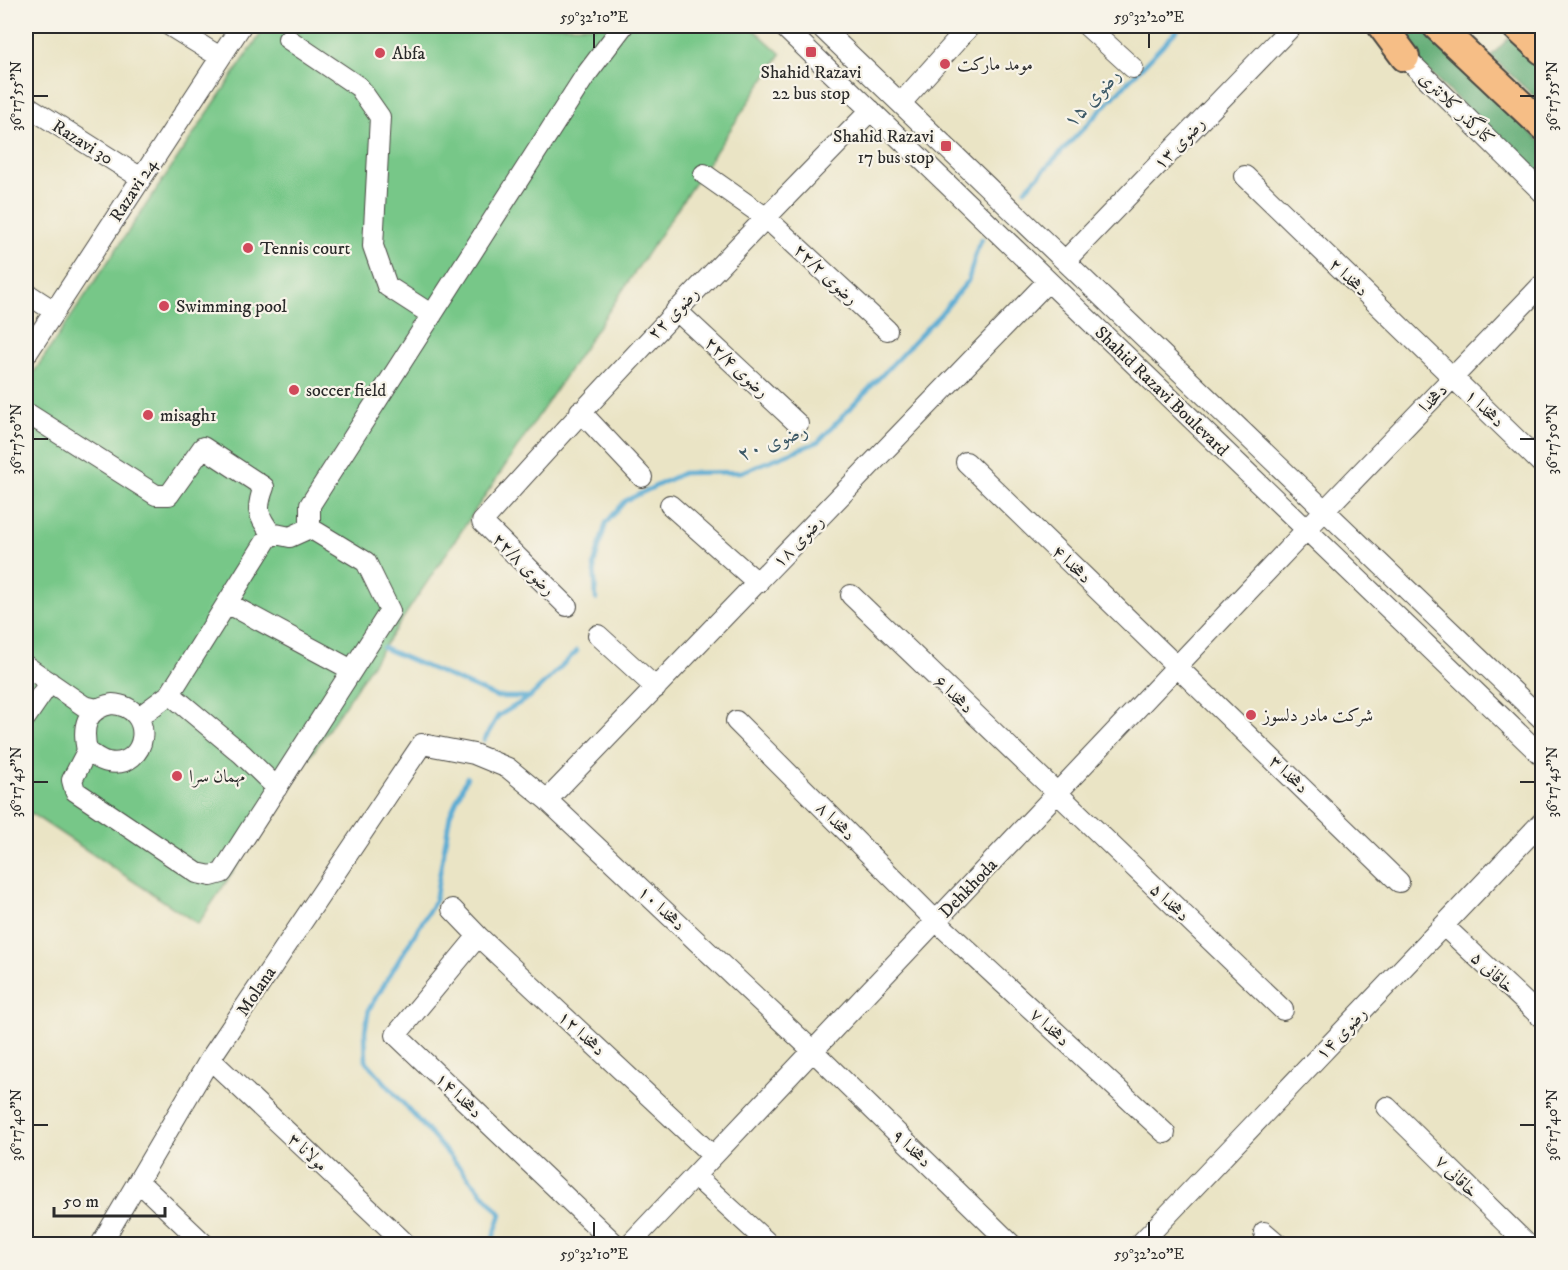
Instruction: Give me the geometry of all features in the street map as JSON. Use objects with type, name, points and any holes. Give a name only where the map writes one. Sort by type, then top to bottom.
[{"type":"highway","points":[[1382,26],[1405,57]]},
{"type":"highway","points":[[1437,26],[1542,125]]},
{"type":"highway","points":[[1516,26],[1542,50]]},
{"type":"street","points":[[170,26],[220,57]]},
{"type":"street","name":"Razavi 24","points":[[26,355],[241,26]]},
{"type":"street","points":[[310,528],[310,506],[585,76],[624,26]]},
{"type":"street","name":"Shahid Razavi Boulevard","points":[[783,26],[1542,756]]},
{"type":"street","name":"Shahid Razavi Boulevard","points":[[820,26],[1542,719]]},
{"type":"street","points":[[901,103],[970,26]]},
{"type":"street","points":[[1086,26],[1132,68]]},
{"type":"street","name":"رضوی ۱۳","points":[[1065,261],[1292,26]]},
{"type":"street","name":"کنارگذر کلانتری","points":[[1372,26],[1542,192]]},
{"type":"street","points":[[288,39],[359,87],[380,117],[373,246],[387,286],[432,315]]},
{"type":"street","name":"Razavi 30","points":[[26,105],[141,178]]},
{"type":"street","name":"رضوی ۲۲","points":[[482,522],[580,411],[871,110]]},
{"type":"street","name":"رضوی ۲۲/۲","points":[[704,174],[765,218],[887,330]]},
{"type":"street","name":"دهخدا ۲","points":[[1245,177],[1453,377]]},
{"type":"street","name":"رضوی ۱۸","points":[[548,800],[1048,281]]},
{"type":"street","name":"دهخدا","points":[[1306,531],[1542,285]]},
{"type":"street","points":[[26,293],[54,311]]},
{"type":"street","name":"رضوی ۲۲/۴","points":[[676,310],[798,424]]},
{"type":"street","name":"دهخدا ۱","points":[[1453,377],[1542,464]]},
{"type":"street","points":[[580,411],[642,477]]},
{"type":"street","points":[[26,414],[156,495],[169,495],[203,447],[264,487],[257,503],[261,520],[271,533],[290,537],[310,528]]},
{"type":"street","name":"دهخدا ۴","points":[[966,462],[1178,666]]},
{"type":"street","points":[[670,505],[758,583]]},
{"type":"street","name":"رضوی ۲۲/۸","points":[[482,522],[567,606]]},
{"type":"street","points":[[26,666],[77,716],[85,728],[87,751],[72,780],[75,791],[197,873],[212,876],[222,873],[390,611],[366,562],[310,528]]},
{"type":"street","name":"Dehkhoda","points":[[630,1245],[1306,531]]},
{"type":"street","points":[[138,717],[170,694],[271,533]]},
{"type":"street","name":"دهخدا ۶","points":[[851,595],[1057,794]]},
{"type":"street","points":[[227,603],[352,670]]},
{"type":"street","points":[[598,636],[656,688]]},
{"type":"street","name":"دهخدا ۳","points":[[1178,666],[1400,882]]},
{"type":"street","points":[[26,681],[84,706],[97,709]]},
{"type":"street","points":[[26,717],[46,688]]},
{"type":"street","points":[[170,694],[242,754],[277,788]]},
{"type":"street","points":[[85,728],[97,709],[120,704],[138,717],[144,732],[136,753],[116,763],[108,762],[87,751]]},
{"type":"street","name":"دهخدا ۸","points":[[736,721],[936,921]]},
{"type":"street","name":"دهخدا ۱۰","points":[[422,744],[474,754],[508,768],[548,800],[813,1051]]},
{"type":"street","name":"Molana","points":[[101,1245],[210,1059],[422,744]]},
{"type":"street","name":"دهخدا ۵","points":[[1057,794],[1283,1010]]},
{"type":"street","name":"رضوی ۱۴","points":[[1140,1245],[1542,822]]},
{"type":"street","name":"دهخدا ۱۲","points":[[452,909],[713,1156]]},
{"type":"street","name":"دهخدا ۷","points":[[936,921],[1165,1132]]},
{"type":"street","name":"خاقانی ۵","points":[[1444,926],[1542,1018]]},
{"type":"street","name":"دهخدا ۱۴","points":[[478,936],[396,1035],[615,1245]]},
{"type":"street","name":"دهخدا ۹","points":[[813,1051],[1011,1245]]},
{"type":"street","name":"مولانا ۳","points":[[210,1059],[406,1244]]},
{"type":"street","name":"خاقانی ۷","points":[[1388,1107],[1527,1245]]},
{"type":"street","points":[[695,1176],[769,1245]]},
{"type":"street","points":[[139,1182],[204,1245]]},
{"type":"green space","points":[[266,26],[750,26],[781,54],[198,924],[26,810],[26,384]]},
{"type":"green space","points":[[1392,26],[1419,26],[1542,143],[1542,182],[1421,64]]},
{"type":"green space","points":[[1510,37],[1542,69],[1542,104],[1491,56]]},
{"type":"waterway","name":"رضوی ۱۵","points":[[1025,190],[1181,26]]},
{"type":"waterway","name":"رضوی ۲۰","points":[[596,599],[594,564],[606,523],[625,501],[683,473],[741,472],[818,442],[944,310],[968,281],[982,239]]},
{"type":"waterway","points":[[383,648],[497,697],[530,697]]},
{"type":"waterway","points":[[484,740],[498,716],[530,697],[577,651]]},
{"type":"waterway","points":[[467,777],[450,815],[435,901],[369,1009],[365,1031],[366,1061],[501,1214],[491,1244]]},
{"type":"place","name":"Shahid Razavi 22 bus stop","points":[[811,52]]},
{"type":"place","name":"Abfa","points":[[380,53]]},
{"type":"place","name":"مومد مارکت","points":[[945,64]]},
{"type":"place","name":"Shahid Razavi 17 bus stop","points":[[946,146]]},
{"type":"place","name":"Tennis court","points":[[248,248]]},
{"type":"place","name":"Swimming pool","points":[[164,306]]},
{"type":"place","name":"soccer field","points":[[294,390]]},
{"type":"place","name":"misagh1","points":[[148,415]]},
{"type":"place","name":"شرکت مادر دلسوز","points":[[1251,715]]},
{"type":"place","name":"مهمان سرا","points":[[177,776]]}]
